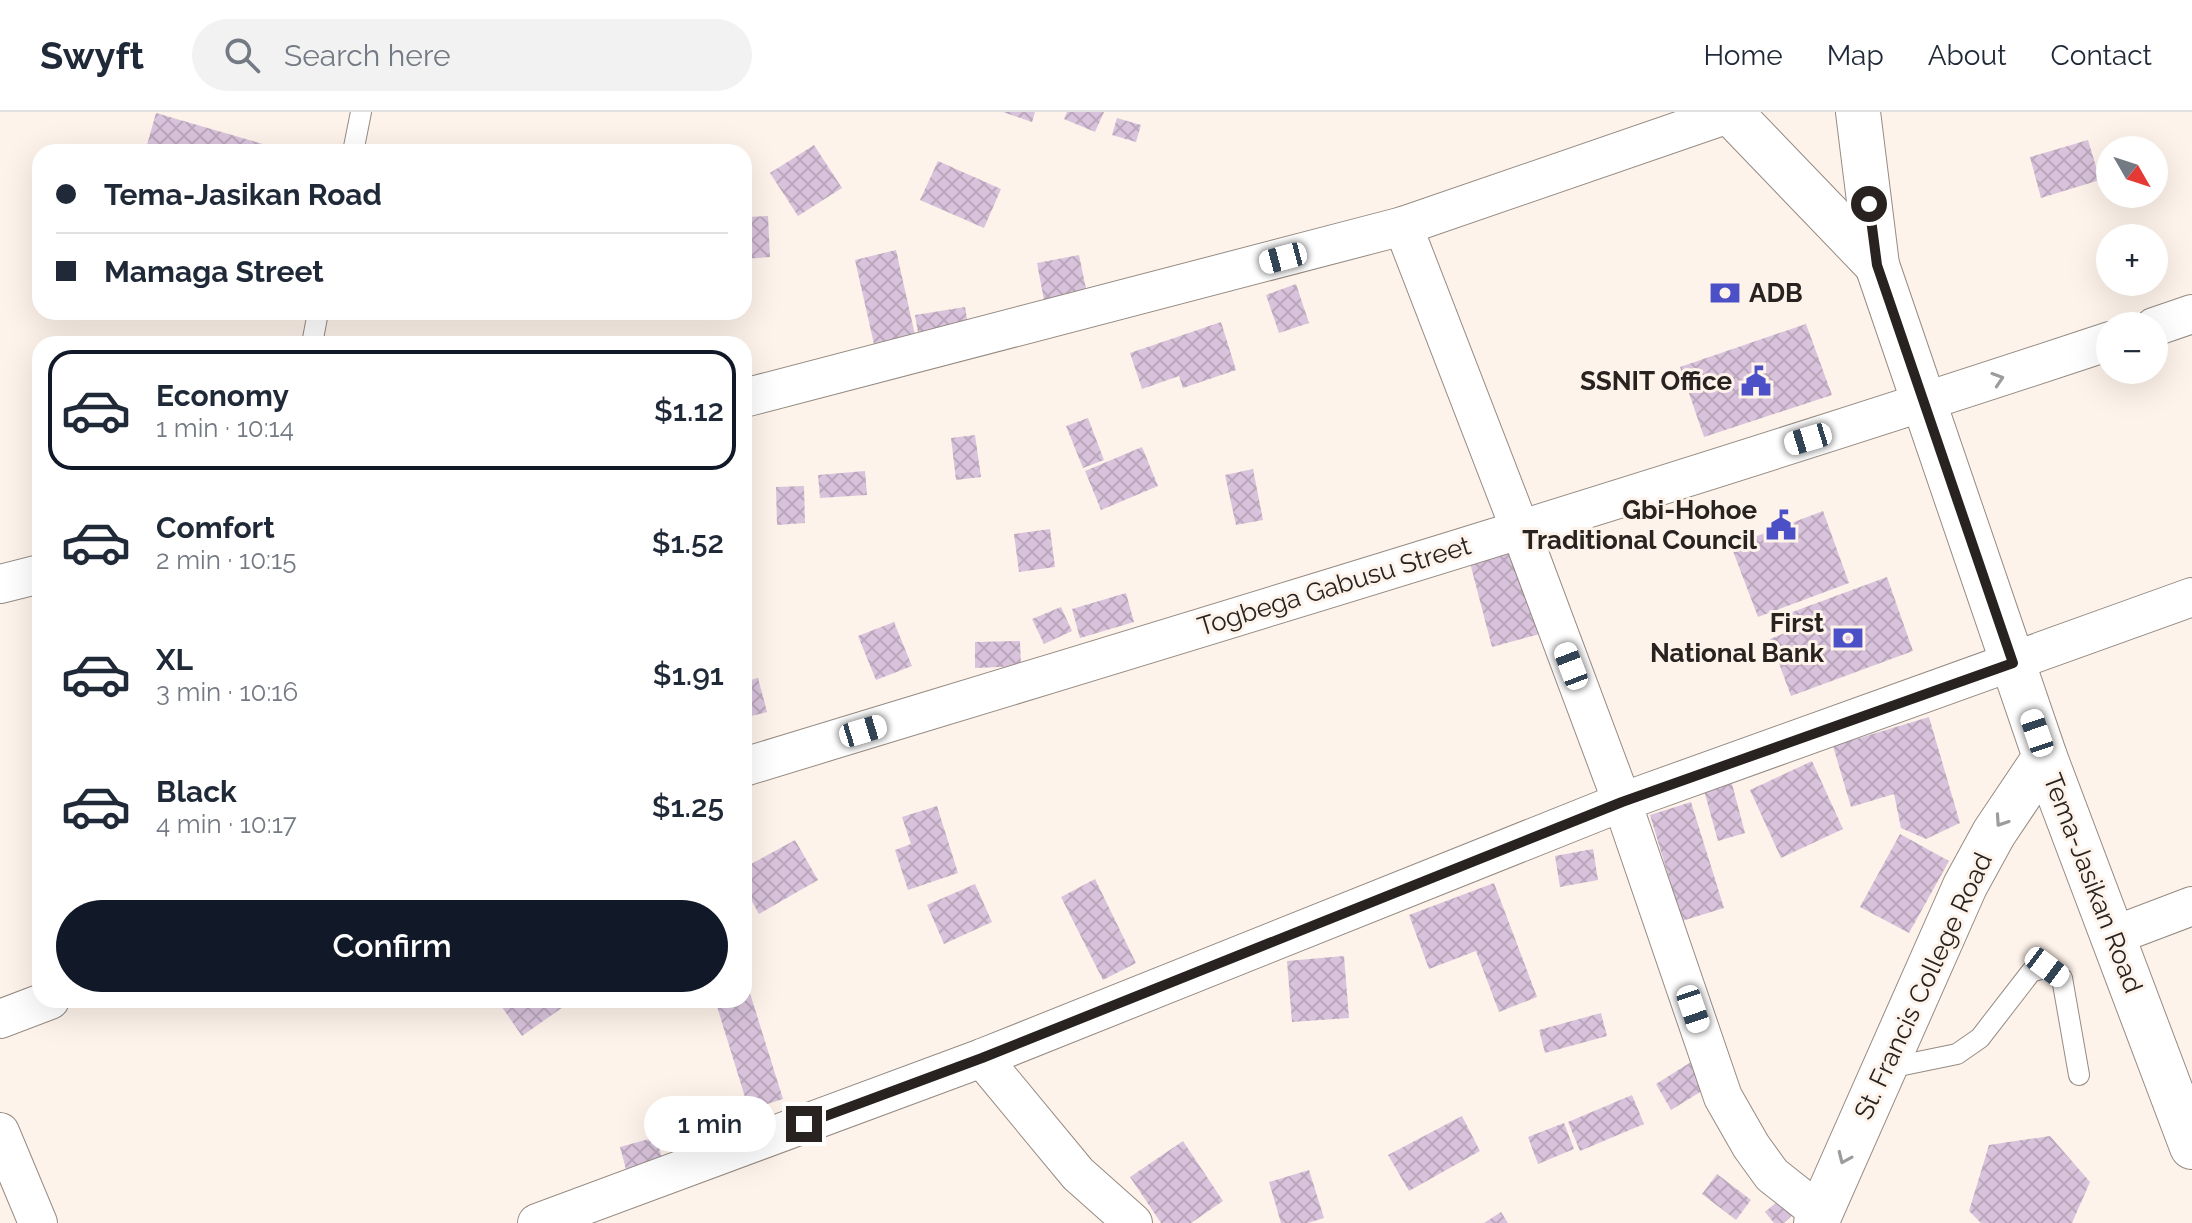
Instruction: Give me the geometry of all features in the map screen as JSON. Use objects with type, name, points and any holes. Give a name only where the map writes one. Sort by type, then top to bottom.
[{"type":"main road","name":"Tema-Jasikan Road","points":[[1858,112],[1877,265],[2045,757],[2192,1147]]},
{"type":"main road","points":[[1731,113],[1877,265]]},
{"type":"main road","name":"St. Francis College Road","points":[[1818,1218],[1965,886],[1994,833],[2045,757]]},
{"type":"street","points":[[752,396],[1403,226],[1731,113]]},
{"type":"street","points":[[1403,226],[1622,802],[1723,1097],[1772,1175],[1818,1218]]},
{"type":"street","points":[[2168,322],[2192,314]]},
{"type":"street","name":"Togbega Gabusu Street","points":[[752,765],[1520,529],[2096,346]]},
{"type":"street","points":[[0,584],[32,576]]},
{"type":"street","points":[[537,1223],[982,1058],[1622,802],[2192,597]]},
{"type":"street","points":[[2113,936],[2192,906]]},
{"type":"street","points":[[0,1019],[32,1007]]},
{"type":"street","points":[[982,1058],[1078,1174],[1133,1223]]},
{"type":"street","points":[[0,1132],[38,1223]]},
{"type":"lane","points":[[355,144],[361,112]]},
{"type":"lane","points":[[1884,1069],[1957,1054],[1980,1038],[2031,972],[2047,967],[2062,978],[2079,1075]]},
{"type":"building","points":[[1003,112],[1035,112],[1032,122]]},
{"type":"building","points":[[1067,112],[1104,112],[1095,132],[1064,119]]},
{"type":"building","points":[[156,113],[263,144],[147,144]]},
{"type":"building","points":[[1117,118],[1141,125],[1136,142],[1112,135]]},
{"type":"building","points":[[2088,140],[2096,167],[2096,181],[2041,198],[2030,157]]},
{"type":"building","points":[[814,145],[842,188],[798,216],[770,173]]},
{"type":"building","points":[[938,161],[1001,189],[984,228],[920,200]]},
{"type":"building","points":[[768,216],[770,257],[752,258],[752,217]]},
{"type":"building","points":[[896,250],[917,344],[876,353],[855,260]]},
{"type":"building","points":[[1079,255],[1089,303],[1046,311],[1037,263]]},
{"type":"building","points":[[1296,284],[1309,323],[1279,333],[1266,295]]},
{"type":"building","points":[[965,307],[970,337],[920,344],[915,315]]},
{"type":"building","points":[[1221,322],[1236,370],[1183,388],[1179,376],[1142,389],[1130,353]]},
{"type":"building","name":"SSNIT Office","points":[[1806,324],[1832,395],[1704,437],[1680,367]]},
{"type":"building","points":[[1088,418],[1104,460],[1083,468],[1066,426]]},
{"type":"building","points":[[975,435],[981,477],[956,480],[951,438]]},
{"type":"building","points":[[1142,447],[1158,486],[1101,510],[1085,471]]},
{"type":"building","points":[[1253,469],[1263,520],[1236,525],[1225,475]]},
{"type":"building","points":[[865,471],[867,495],[820,498],[818,475]]},
{"type":"building","points":[[804,486],[805,523],[777,525],[776,487]]},
{"type":"building","points":[[1823,511],[1849,583],[1758,617],[1731,546]]},
{"type":"building","points":[[1050,529],[1055,567],[1019,572],[1014,534]]},
{"type":"building","points":[[1519,550],[1540,634],[1492,647],[1470,563]]},
{"type":"building","points":[[1887,577],[1913,651],[1791,696],[1770,639],[1792,630],[1787,614]]},
{"type":"building","points":[[1126,593],[1134,622],[1080,638],[1072,609]]},
{"type":"building","points":[[1061,607],[1072,631],[1044,644],[1032,619]]},
{"type":"building","points":[[894,622],[912,666],[876,680],[858,636]]},
{"type":"building","points":[[1020,641],[1021,666],[975,668],[975,642]]},
{"type":"building","points":[[758,678],[767,712],[752,716],[752,680]]},
{"type":"building","points":[[1929,717],[1960,823],[1926,839],[1901,828],[1894,794],[1851,807],[1833,746]]},
{"type":"building","points":[[1812,761],[1843,829],[1781,858],[1750,790]]},
{"type":"building","points":[[1731,780],[1745,833],[1718,841],[1703,787]]},
{"type":"building","points":[[1691,802],[1724,908],[1682,921],[1650,815]]},
{"type":"building","points":[[937,806],[958,873],[908,890],[895,850],[911,844],[902,817]]},
{"type":"building","points":[[1900,834],[1949,861],[1909,933],[1860,907]]},
{"type":"building","points":[[795,840],[818,880],[759,914],[752,901],[752,864]]},
{"type":"building","points":[[1593,849],[1598,880],[1560,887],[1555,856]]},
{"type":"building","points":[[1095,879],[1136,963],[1103,980],[1061,897]]},
{"type":"building","points":[[1494,883],[1537,997],[1499,1012],[1476,951],[1429,969],[1409,915]]},
{"type":"building","points":[[975,884],[992,922],[944,944],[927,905]]},
{"type":"building","points":[[1344,956],[1349,1018],[1292,1022],[1287,961]]},
{"type":"building","points":[[752,1000],[783,1099],[749,1110],[717,1008],[752,1008]]},
{"type":"building","points":[[503,1008],[562,1008],[522,1036]]},
{"type":"building","points":[[1601,1013],[1607,1036],[1545,1053],[1539,1030]]},
{"type":"building","points":[[1699,1057],[1715,1083],[1671,1110],[1656,1084]]},
{"type":"building","points":[[1632,1095],[1644,1124],[1580,1151],[1568,1122]]},
{"type":"building","points":[[704,1108],[712,1144],[681,1151],[673,1115]]},
{"type":"building","points":[[1462,1116],[1480,1151],[1409,1191],[1388,1155]]},
{"type":"building","points":[[1564,1123],[1574,1149],[1538,1164],[1528,1137]]},
{"type":"building","points":[[2050,1136],[2090,1182],[2072,1223],[1981,1223],[1969,1211],[1989,1145]]},
{"type":"building","points":[[656,1137],[663,1162],[627,1173],[620,1147]]},
{"type":"building","points":[[1183,1141],[1223,1201],[1191,1223],[1161,1223],[1130,1177]]},
{"type":"building","points":[[1309,1170],[1324,1218],[1308,1223],[1281,1223],[1269,1182]]},
{"type":"building","points":[[1717,1174],[1751,1200],[1736,1220],[1702,1194]]},
{"type":"building","points":[[1786,1194],[1799,1209],[1784,1223],[1774,1223],[1765,1212]]},
{"type":"building","points":[[1501,1212],[1508,1223],[1484,1223]]},
{"type":"place","name":"ADB","points":[[1725,293]]},
{"type":"place","name":"SSNIT Office","points":[[1756,381]]},
{"type":"place","name":"Gbi-Hohoe Traditional Council","points":[[1781,525]]},
{"type":"place","name":"First National Bank","points":[[1848,638]]},
{"type":"route","points":[[804,1124],[982,1058],[1622,802],[2013,663],[1877,265],[1869,204]]}]
